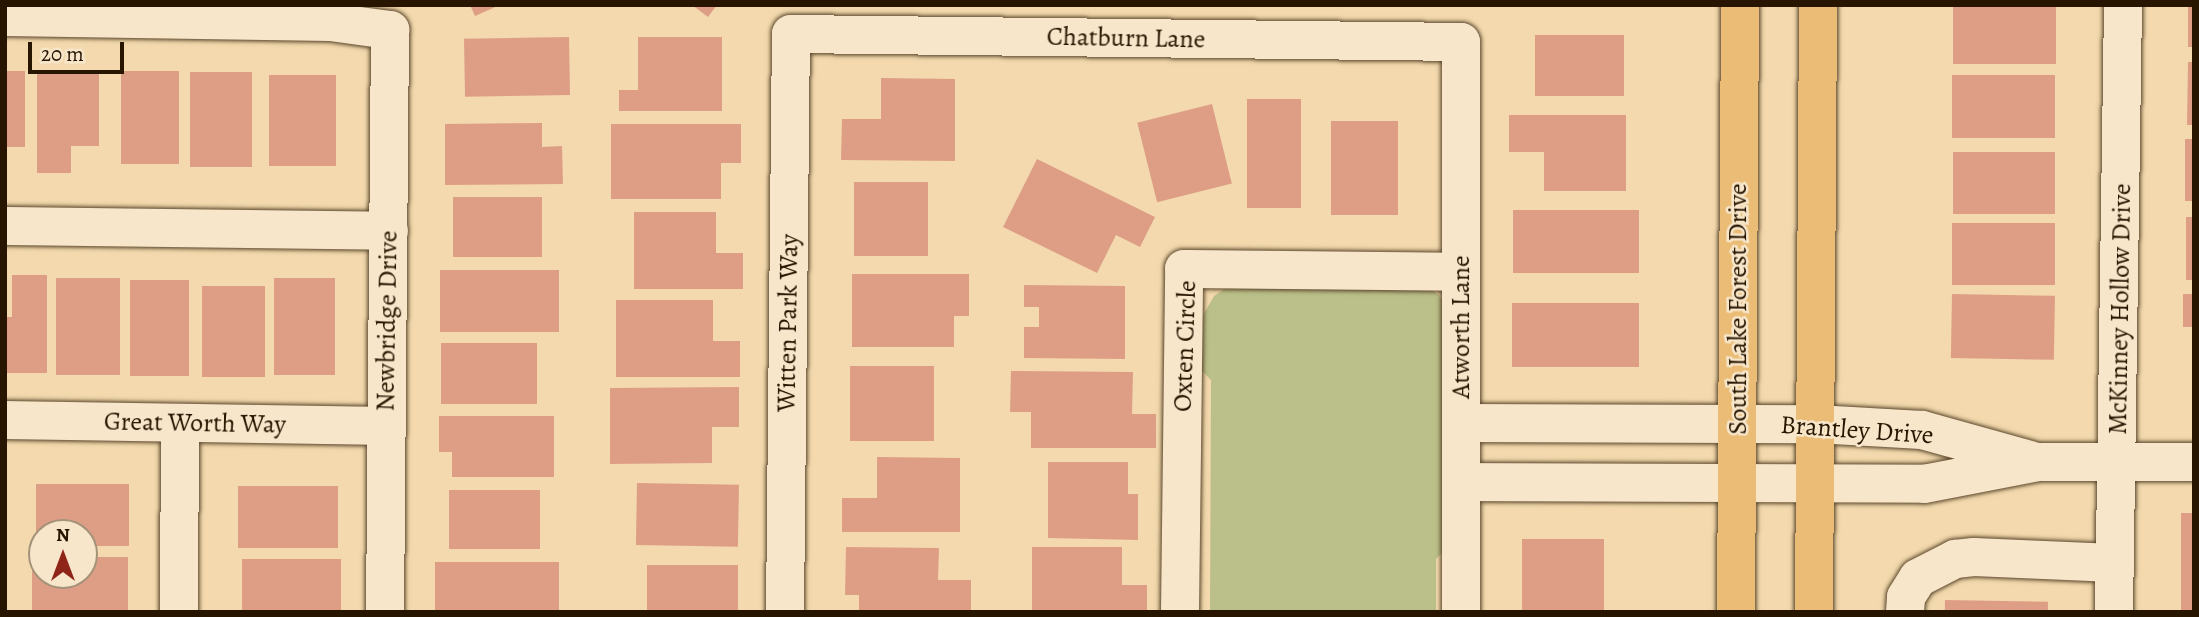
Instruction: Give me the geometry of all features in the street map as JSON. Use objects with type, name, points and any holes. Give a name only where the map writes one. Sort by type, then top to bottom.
[{"type":"main road","name":"South Lake Forest Drive","points":[[1736,612],[1740,5]]},
{"type":"main road","points":[[1814,612],[1818,5]]},
{"type":"street","name":"McKinney Hollow Drive","points":[[2114,612],[2123,5]]},
{"type":"street","name":"Newbridge Drive","points":[[5,17],[330,22],[390,30],[385,612]]},
{"type":"street","name":"Chatburn Lane","points":[[791,34],[1461,42]]},
{"type":"street","name":"Witten Park Way","points":[[785,612],[791,34]]},
{"type":"street","name":"Atworth Lane","points":[[1461,42],[1461,612]]},
{"type":"street","points":[[5,226],[389,231]]},
{"type":"street","name":"Oxten Circle","points":[[1180,612],[1184,268],[1461,272]]},
{"type":"street","name":"Great Worth Way","points":[[5,420],[386,426]]},
{"type":"street","points":[[179,612],[180,423]]},
{"type":"street","name":"Brantley Drive","points":[[1462,423],[1816,424],[1922,430],[2038,462]]},
{"type":"street","name":"Brantley Drive","points":[[1463,482],[1924,484],[2038,462],[2118,460],[2194,463]]},
{"type":"street","points":[[1905,612],[1906,597],[1918,578],[1955,559],[1974,557],[2114,563]]},
{"type":"green space","points":[[1226,288],[1428,288],[1438,294],[1447,308],[1445,550],[1436,559],[1436,612],[1210,612],[1211,380],[1200,369],[1201,319],[1214,296]]},
{"type":"building","points":[[470,5],[500,5],[475,16]]},
{"type":"building","points":[[692,5],[717,5],[708,17]]},
{"type":"building","points":[[1953,5],[2056,5],[2056,64],[1953,64]]},
{"type":"building","points":[[2188,5],[2194,5],[2194,47],[2188,47]]},
{"type":"building","points":[[1535,35],[1624,35],[1624,96],[1535,96]]},
{"type":"building","points":[[569,37],[570,95],[465,97],[464,39]]},
{"type":"building","points":[[638,37],[722,37],[722,111],[619,111],[619,90],[638,90]]},
{"type":"building","points":[[2188,62],[2194,62],[2194,125],[2187,125]]},
{"type":"building","points":[[37,70],[99,70],[99,146],[71,146],[71,173],[37,173]]},
{"type":"building","points":[[5,71],[25,71],[25,147],[5,147]]},
{"type":"building","points":[[121,71],[179,71],[179,164],[121,164]]},
{"type":"building","points":[[190,72],[252,72],[252,167],[190,167]]},
{"type":"building","points":[[269,75],[336,75],[336,166],[269,166]]},
{"type":"building","points":[[1952,75],[2055,75],[2055,138],[1952,138]]},
{"type":"building","points":[[881,78],[955,79],[955,161],[841,160],[842,119],[881,119]]},
{"type":"building","points":[[1247,99],[1301,99],[1301,208],[1247,208]]},
{"type":"building","points":[[1212,104],[1232,184],[1157,202],[1137,123]]},
{"type":"building","points":[[1509,115],[1626,115],[1626,191],[1544,191],[1544,152],[1509,152]]},
{"type":"building","points":[[1331,121],[1398,121],[1398,215],[1331,215]]},
{"type":"building","points":[[542,123],[542,147],[562,146],[563,184],[445,185],[445,124]]},
{"type":"building","points":[[611,124],[741,124],[741,163],[721,163],[721,199],[611,199]]},
{"type":"building","points":[[2185,139],[2194,139],[2194,201],[2185,201]]},
{"type":"building","points":[[1953,152],[2055,152],[2055,214],[1953,214]]},
{"type":"building","points":[[1037,159],[1155,217],[1140,247],[1116,235],[1097,273],[1003,227]]},
{"type":"building","points":[[854,182],[928,182],[928,256],[854,256]]},
{"type":"building","points":[[453,197],[542,197],[542,257],[453,257]]},
{"type":"building","points":[[1513,210],[1639,210],[1639,273],[1513,273]]},
{"type":"building","points":[[634,212],[716,212],[716,253],[743,253],[743,289],[634,289]]},
{"type":"building","points":[[2186,217],[2194,217],[2194,280],[2186,280]]},
{"type":"building","points":[[1952,223],[2055,223],[2055,285],[1952,285]]},
{"type":"building","points":[[440,270],[559,270],[559,332],[440,332]]},
{"type":"building","points":[[852,274],[969,274],[969,316],[954,316],[954,347],[852,347]]},
{"type":"building","points":[[12,275],[47,275],[47,373],[5,373],[5,317],[12,317]]},
{"type":"building","points":[[56,278],[120,278],[120,375],[56,375]]},
{"type":"building","points":[[274,278],[335,278],[335,375],[274,375]]},
{"type":"building","points":[[130,280],[189,280],[189,376],[130,376]]},
{"type":"building","points":[[1024,285],[1125,286],[1125,359],[1024,358],[1024,327],[1039,327],[1039,307],[1024,307]]},
{"type":"building","points":[[202,286],[265,286],[265,377],[202,377]]},
{"type":"building","points":[[1952,294],[2055,296],[2054,360],[1951,358]]},
{"type":"building","points":[[2183,294],[2194,294],[2194,327],[2183,327]]},
{"type":"building","points":[[616,300],[713,300],[713,341],[740,341],[740,377],[616,377]]},
{"type":"building","points":[[1512,303],[1639,303],[1639,367],[1512,367]]},
{"type":"building","points":[[441,343],[537,343],[537,404],[441,404]]},
{"type":"building","points":[[850,366],[934,366],[934,441],[850,441]]},
{"type":"building","points":[[1011,371],[1133,372],[1132,414],[1156,414],[1156,448],[1031,448],[1031,412],[1010,412]]},
{"type":"building","points":[[739,387],[739,427],[712,427],[712,463],[610,464],[610,388]]},
{"type":"building","points":[[439,416],[554,416],[554,477],[452,477],[452,452],[439,452]]},
{"type":"building","points":[[877,457],[960,458],[960,532],[842,532],[842,498],[877,498]]},
{"type":"building","points":[[1048,462],[1128,462],[1128,494],[1138,494],[1138,540],[1048,538]]},
{"type":"building","points":[[637,483],[739,485],[738,547],[636,545]]},
{"type":"building","points":[[36,484],[129,484],[129,546],[98,546],[98,519],[36,519]]},
{"type":"building","points":[[238,486],[338,486],[338,548],[238,548]]},
{"type":"building","points":[[449,490],[540,490],[540,549],[449,549]]},
{"type":"building","points":[[2181,513],[2194,513],[2194,612],[2181,612]]},
{"type":"building","points":[[1522,539],[1604,539],[1604,610],[1522,610]]},
{"type":"building","points":[[846,547],[939,548],[938,580],[971,580],[971,612],[859,612],[859,595],[845,595]]},
{"type":"building","points":[[1032,547],[1122,547],[1122,585],[1147,585],[1147,612],[1032,612]]},
{"type":"building","points":[[98,557],[128,557],[128,612],[32,612],[32,589],[98,589]]},
{"type":"building","points":[[242,559],[341,559],[341,612],[242,612]]},
{"type":"building","points":[[435,562],[559,562],[559,612],[435,612]]},
{"type":"building","points":[[647,565],[738,565],[738,612],[647,612]]},
{"type":"building","points":[[1945,600],[2048,602],[2048,612],[1945,612]]}]
